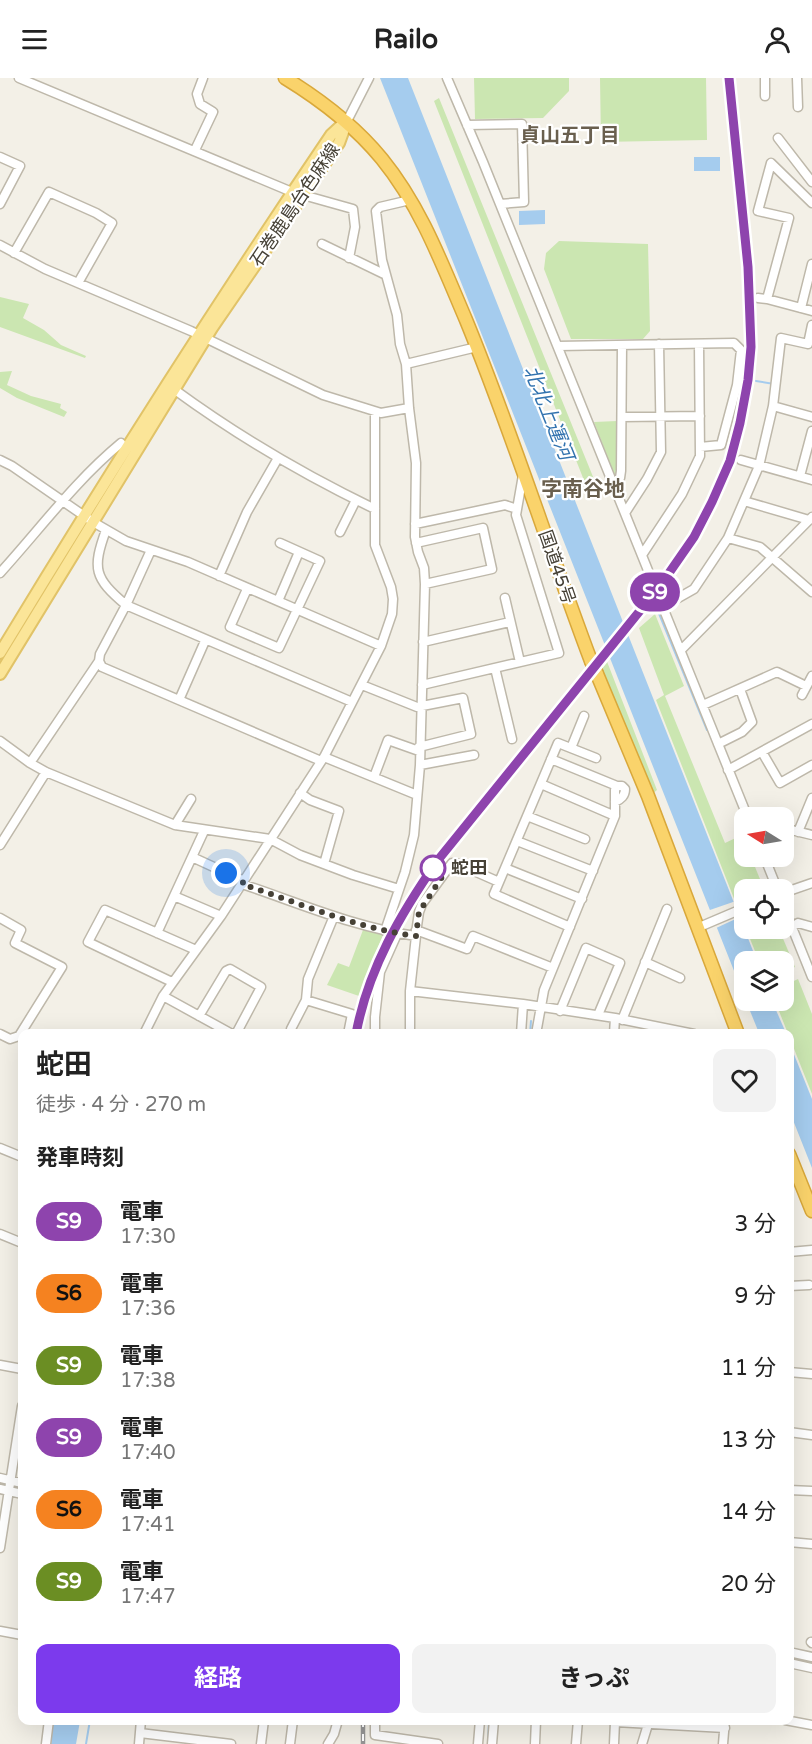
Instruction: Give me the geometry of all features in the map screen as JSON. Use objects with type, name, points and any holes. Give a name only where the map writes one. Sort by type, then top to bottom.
[{"type":"highway","name":"国道45号","points":[[285,78],[347,121],[382,159],[410,200],[432,239],[495,390],[591,661],[703,926],[736,1029]]},
{"type":"highway","points":[[794,1166],[812,1211]]},
{"type":"main road","name":"石巻鹿島台色麻線","points":[[0,653],[202,336],[298,194],[339,143],[347,121]]},
{"type":"main road","name":"石巻鹿島台色麻線","points":[[0,674],[88,518],[175,390],[202,336]]},
{"type":"street","points":[[19,78],[298,194],[353,209],[355,227],[349,258]]},
{"type":"street","points":[[195,150],[213,112],[200,104],[197,94],[203,78]]},
{"type":"street","points":[[447,78],[614,483],[743,807]]},
{"type":"street","points":[[765,78],[765,96]]},
{"type":"street","points":[[797,78],[798,107]]},
{"type":"street","points":[[347,121],[368,79]]},
{"type":"street","points":[[467,124],[522,124],[524,202],[500,204]]},
{"type":"street","points":[[778,138],[812,182]]},
{"type":"street","points":[[0,157],[20,166],[0,204]]},
{"type":"street","points":[[812,203],[771,163],[758,211],[789,218],[763,299],[812,311]]},
{"type":"street","points":[[14,253],[49,192],[96,213],[112,222],[78,283]]},
{"type":"street","points":[[385,931],[410,857],[420,765],[425,584],[424,568],[416,543],[416,463],[406,364],[400,344],[397,315],[382,260],[376,211],[380,207],[410,200]]},
{"type":"street","points":[[322,244],[386,275]]},
{"type":"street","points":[[0,245],[78,283],[202,336],[309,390],[375,412],[386,413],[409,408]]},
{"type":"street","points":[[801,308],[812,264]]},
{"type":"street","points":[[664,606],[694,589],[728,538],[759,466],[773,406],[781,338],[808,344],[812,325]]},
{"type":"street","points":[[558,346],[735,343],[741,350],[737,385],[721,445],[700,447]]},
{"type":"street","points":[[625,513],[661,452],[659,344]]},
{"type":"street","points":[[642,555],[682,494],[698,464],[700,447],[699,344]]},
{"type":"street","points":[[614,483],[620,478],[621,471],[622,345]]},
{"type":"street","points":[[406,364],[477,346]]},
{"type":"street","points":[[175,390],[214,418],[278,458],[375,509]]},
{"type":"street","points":[[773,406],[812,417]]},
{"type":"street","points":[[146,1029],[172,982],[221,916],[323,759],[381,646],[392,614],[393,599],[391,587],[375,545],[375,412]]},
{"type":"street","points":[[622,417],[699,416]]},
{"type":"street","points":[[800,476],[812,431]]},
{"type":"street","points":[[0,573],[63,500],[104,457],[121,443]]},
{"type":"street","points":[[219,576],[247,512],[278,458]]},
{"type":"street","points":[[0,460],[126,541],[188,562],[381,646]]},
{"type":"street","points":[[741,460],[812,480]]},
{"type":"street","points":[[422,685],[559,653],[516,514],[524,472]]},
{"type":"street","points":[[340,532],[356,500]]},
{"type":"street","points":[[681,650],[811,519],[744,501]]},
{"type":"street","points":[[415,524],[505,505],[516,509]]},
{"type":"street","points":[[416,543],[483,528],[492,569],[425,584]]},
{"type":"street","points":[[106,530],[97,567],[109,590],[126,605],[352,702]]},
{"type":"street","points":[[728,538],[760,547],[812,592]]},
{"type":"street","points":[[247,589],[230,627],[279,648],[320,561],[280,543]]},
{"type":"street","points":[[30,763],[99,661],[100,654],[126,605],[150,550]]},
{"type":"street","points":[[278,602],[299,552]]},
{"type":"street","points":[[505,598],[520,662]]},
{"type":"street","points":[[423,642],[510,622]]},
{"type":"street","points":[[180,700],[206,641]]},
{"type":"street","points":[[99,661],[102,667],[180,700],[417,795]]},
{"type":"street","points":[[495,668],[512,739]]},
{"type":"street","points":[[703,705],[777,672],[804,691],[812,676]]},
{"type":"street","points":[[362,685],[422,708],[463,698],[471,734],[419,749],[388,740],[374,777]]},
{"type":"street","points":[[718,744],[742,732],[752,722],[740,689]]},
{"type":"street","points":[[571,748],[584,716]]},
{"type":"street","points":[[728,770],[812,724]]},
{"type":"street","points":[[0,741],[46,772],[175,825],[270,839],[324,864],[399,889]]},
{"type":"street","points":[[570,927],[494,894],[558,743],[596,758]]},
{"type":"street","points":[[762,752],[780,783],[812,765]]},
{"type":"street","points":[[420,765],[474,755]]},
{"type":"street","points":[[537,1029],[544,990],[615,816],[617,786],[551,759]]},
{"type":"street","points":[[1,842],[46,772]]},
{"type":"street","points":[[541,784],[615,816]]},
{"type":"street","points":[[300,793],[310,800],[339,811],[324,864]]},
{"type":"street","points":[[798,832],[812,798]]},
{"type":"street","points":[[175,825],[191,799]]},
{"type":"street","points":[[527,816],[585,839]]},
{"type":"street","points":[[157,933],[204,831]]},
{"type":"street","points":[[794,831],[812,835]]},
{"type":"street","points":[[517,841],[593,871]]},
{"type":"street","points":[[192,857],[243,882],[334,916],[385,931],[416,933],[467,949],[473,936],[554,968]]},
{"type":"street","points":[[410,1029],[410,991],[416,933],[419,912],[423,904],[452,863],[499,882]]},
{"type":"street","points":[[505,868],[582,899]]},
{"type":"street","points":[[794,889],[812,883]]},
{"type":"street","points":[[174,896],[221,916]]},
{"type":"street","points":[[616,1029],[667,909]]},
{"type":"street","points":[[172,982],[88,942],[105,910],[196,950]]},
{"type":"street","points":[[703,926],[734,912]]},
{"type":"street","points":[[291,1029],[306,1000],[308,979],[334,916]]},
{"type":"street","points":[[0,918],[21,930],[15,943],[62,967],[23,1029]]},
{"type":"street","points":[[794,926],[798,923],[812,927]]},
{"type":"street","points":[[794,932],[812,977]]},
{"type":"street","points":[[375,1029],[380,972],[398,933]]},
{"type":"street","points":[[560,1011],[586,948],[620,963],[598,1015]]},
{"type":"street","points":[[645,962],[681,978]]},
{"type":"street","points":[[199,1016],[226,971],[230,969],[261,987],[237,1029]]},
{"type":"street","points":[[410,991],[598,1015],[662,1029]]},
{"type":"street","points":[[163,996],[224,1029]]},
{"type":"street","points":[[306,1000],[352,1014],[349,1029]]},
{"type":"street","points":[[521,1029],[523,1004]]},
{"type":"street","points":[[0,1034],[9,1039],[18,1036]]},
{"type":"street","points":[[0,1148],[18,1155]]},
{"type":"street","points":[[0,1234],[18,1241]]},
{"type":"street","points":[[794,1252],[812,1250]]},
{"type":"street","points":[[794,1286],[810,1284]]},
{"type":"street","points":[[0,1365],[18,1368]]},
{"type":"street","points":[[794,1372],[812,1374]]},
{"type":"street","points":[[794,1433],[812,1435]]},
{"type":"street","points":[[0,1548],[18,1436]]},
{"type":"street","points":[[0,1478],[18,1482]]},
{"type":"street","points":[[0,1489],[18,1493]]},
{"type":"street","points":[[794,1490],[812,1491]]},
{"type":"street","points":[[794,1542],[812,1544]]},
{"type":"street","points":[[0,1631],[18,1634]]},
{"type":"street","points":[[794,1653],[812,1657]]},
{"type":"street","points":[[794,1664],[812,1668]]},
{"type":"street","points":[[794,1722],[812,1725]]},
{"type":"street","points":[[46,1744],[48,1725]]},
{"type":"street","points":[[139,1744],[141,1725]]},
{"type":"street","points":[[261,1744],[263,1725]]},
{"type":"street","points":[[290,1744],[292,1725]]},
{"type":"street","points":[[328,1744],[337,1725]]},
{"type":"street","points":[[375,1725],[375,1735],[408,1742],[438,1744]]},
{"type":"street","points":[[535,1744],[536,1725]]},
{"type":"street","points":[[576,1744],[578,1725]]},
{"type":"street","points":[[614,1744],[615,1725]]},
{"type":"street","points":[[642,1744],[647,1725]]},
{"type":"street","points":[[723,1744],[725,1725]]},
{"type":"street","points":[[478,1744],[487,1727]]},
{"type":"street","points":[[487,1727],[492,1744]]},
{"type":"street","points":[[140,1733],[231,1744]]},
{"type":"green space","points":[[474,78],[569,78],[569,91],[543,118],[475,119]]},
{"type":"green space","points":[[600,78],[706,78],[707,140],[601,142]]},
{"type":"green space","points":[[439,98],[598,489],[589,493],[434,101]]},
{"type":"green space","points":[[559,241],[648,244],[650,331],[643,339],[571,339],[544,269],[546,253]]},
{"type":"green space","points":[[0,297],[29,304],[23,318],[44,330],[61,345],[86,356],[85,358],[0,327]]},
{"type":"green space","points":[[12,371],[7,385],[31,396],[61,404],[60,408],[67,412],[64,417],[17,398],[0,388],[0,372]]},
{"type":"green space","points":[[617,421],[617,474],[614,474],[594,422]]},
{"type":"green space","points":[[655,614],[684,686],[665,696],[725,843],[734,839],[734,867],[755,867],[760,879],[734,879],[734,899],[656,700],[664,695],[639,628]]},
{"type":"green space","points":[[606,659],[657,790],[651,795],[600,669]]},
{"type":"green space","points":[[363,930],[383,935],[359,996],[327,985],[338,963],[349,967]]},
{"type":"green space","points":[[750,939],[783,939],[788,951],[755,951]]},
{"type":"green space","points":[[798,979],[812,1014],[812,1094],[794,1049],[794,1029],[786,1029],[779,1011],[794,1011],[794,981]]},
{"type":"water","points":[[380,78],[408,78],[734,903],[734,939],[748,939],[753,951],[734,951],[734,971]]},
{"type":"water","points":[[694,157],[720,157],[720,171],[694,171]]},
{"type":"water","points":[[545,210],[545,224],[519,225],[519,211]]},
{"type":"water","points":[[750,1011],[776,1011],[784,1029],[757,1029]]},
{"type":"water","points":[[794,1054],[812,1099],[812,1168],[794,1123]]},
{"type":"water","points":[[53,1725],[79,1725],[76,1744],[51,1744]]},
{"type":"pier","points":[[734,902],[734,920],[714,929],[707,911]]},
{"type":"waterway","points":[[756,381],[774,384]]},
{"type":"waterway","points":[[646,582],[707,730]]},
{"type":"waterway","points":[[530,1029],[531,1021]]},
{"type":"waterway","points":[[86,1744],[89,1725]]},
{"type":"waterway","points":[[488,1744],[489,1725]]},
{"type":"railway","points":[[357,1029],[377,964],[387,942],[424,880],[660,587],[695,537],[713,503],[730,461],[748,380],[751,347],[748,267],[729,78]]},
{"type":"railway","points":[[363,1725],[363,1744]]},
{"type":"train","name":"S9","points":[[357,1029],[377,964],[407,905],[438,860],[660,586],[694,537],[730,461],[748,380],[751,310],[729,78]]},
{"type":"place","name":"蛇田","points":[[433,868]]},
{"type":"district","name":"貞山五丁目","points":[[570,136]]},
{"type":"district","name":"字南谷地","points":[[583,489]]},
{"type":"route","points":[[226,873],[244,881],[242,884],[340,918],[391,933],[416,936],[419,912],[442,877],[433,868]]},
{"type":"water label","name":"北北上運河","points":[[548,413]]}]
